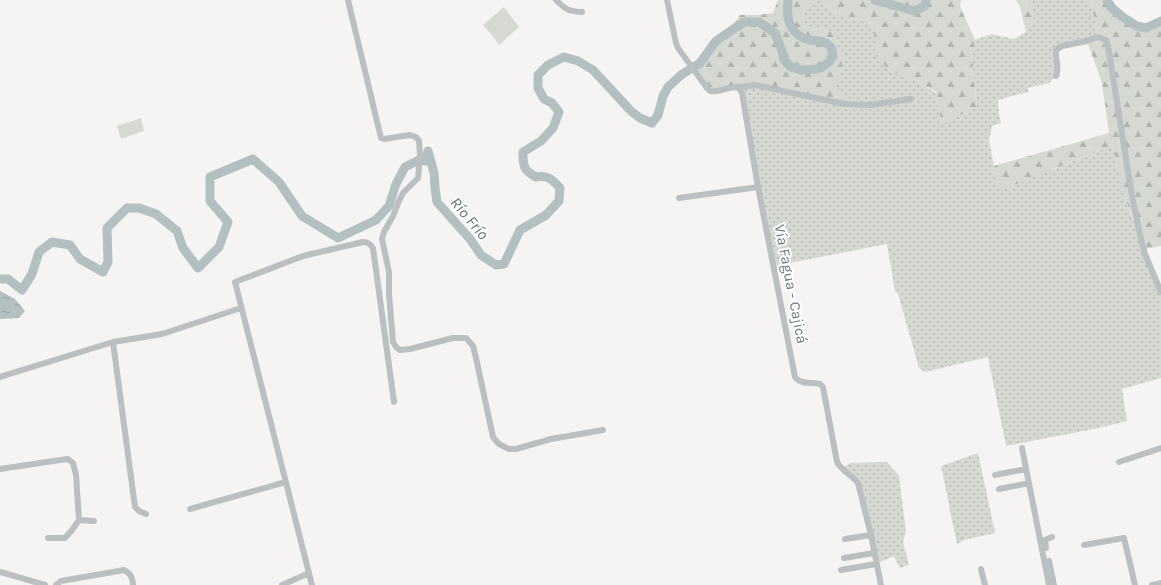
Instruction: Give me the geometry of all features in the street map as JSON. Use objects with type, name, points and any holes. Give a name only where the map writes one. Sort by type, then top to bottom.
[{"type":"street","points":[[348,0],[355,15],[381,138],[410,135],[416,136],[419,140],[420,165],[418,178],[403,193],[382,239],[388,272],[393,342],[400,350],[410,349],[453,338],[466,338],[473,346],[492,437],[499,444],[508,449],[516,449],[551,440],[603,430]]},
{"type":"street","points":[[556,0],[570,11],[582,12]]},
{"type":"street","points":[[667,0],[678,48],[710,91],[714,92],[734,87],[755,85],[844,104],[870,105],[911,99]]},
{"type":"street","points":[[1056,76],[1058,72],[1056,50],[1062,46],[1087,41],[1098,37],[1106,40],[1140,235],[1145,254],[1161,292]]},
{"type":"street","name":"Vía Fagua - Cajicá","points":[[738,87],[742,92],[758,187],[795,376],[798,381],[820,384],[823,387],[837,462],[841,469],[854,478],[858,483],[871,535],[881,585]]},
{"type":"street","points":[[680,198],[758,187]]},
{"type":"street","points":[[312,585],[235,282],[303,256],[363,242],[367,242],[371,245],[373,248],[394,402]]},
{"type":"street","points":[[0,377],[113,342],[162,334],[241,308]]},
{"type":"street","points":[[113,342],[135,506],[139,511],[146,514]]},
{"type":"street","points":[[1022,448],[1049,585]]},
{"type":"street","points":[[1119,462],[1161,448]]},
{"type":"street","points":[[0,469],[68,459],[73,463],[76,475],[79,520],[65,538],[48,538]]},
{"type":"street","points":[[995,475],[1026,469]]},
{"type":"street","points":[[190,509],[286,482]]},
{"type":"street","points":[[999,489],[1029,483]]},
{"type":"street","points":[[79,520],[94,520]]},
{"type":"street","points":[[845,539],[871,535]]},
{"type":"street","points":[[1052,537],[1046,539],[1045,543],[1054,585]]},
{"type":"street","points":[[1084,545],[1124,538],[1135,585]]},
{"type":"street","points":[[844,558],[874,553]]},
{"type":"street","points":[[841,570],[876,564]]},
{"type":"street","points":[[981,569],[985,585]]},
{"type":"street","points":[[56,585],[61,581],[124,570],[130,574],[133,580],[133,585]]},
{"type":"street","points":[[0,572],[45,585]]},
{"type":"street","points":[[282,585],[309,573]]},
{"type":"street","points":[[1152,585],[1161,583]]},
{"type":"green space","points":[[778,0],[961,0],[960,6],[975,40],[972,57],[977,106],[942,124],[936,92],[917,81],[890,71],[876,56],[877,43],[868,19],[848,20],[817,1],[802,12],[806,26],[833,32],[843,53],[841,74],[835,84],[846,98],[844,104],[765,87],[714,92],[697,73],[699,71],[695,65],[701,60],[716,41],[730,32],[731,27],[740,15],[773,13]]},
{"type":"green space","points":[[1016,0],[1033,0],[1031,3],[1034,20],[1026,32],[1020,6]]},
{"type":"green space","points":[[1033,0],[1089,0],[1094,19],[1094,38],[1056,50],[1056,76],[1049,83],[1028,88],[1029,92],[998,100],[1001,123],[992,126],[989,141],[995,179],[1052,170],[1113,145],[1124,196],[1161,292],[1161,378],[1122,389],[1127,421],[1006,446],[988,357],[925,372],[919,368],[898,294],[895,291],[887,244],[774,266],[742,93],[744,86],[846,98],[834,84],[841,74],[843,53],[833,32],[806,26],[802,12],[817,1],[848,20],[868,19],[890,71],[917,81],[936,93],[942,124],[977,106],[972,57],[975,40],[991,34],[1014,39],[1026,32],[1034,20],[1031,3]]},
{"type":"green space","points":[[1089,0],[1107,0],[1112,8],[1137,26],[1147,28],[1161,21],[1161,246],[1144,249],[1140,235],[1124,196],[1113,145],[1002,190],[995,179],[994,166],[1109,133],[1102,83],[1087,41],[1094,38],[1095,33],[1094,19]]},
{"type":"green space","points":[[504,7],[519,27],[499,45],[483,25]]},
{"type":"green space","points":[[141,118],[144,131],[121,139],[117,126]]},
{"type":"green space","points":[[978,453],[995,533],[964,540],[957,544],[941,466]]},
{"type":"green space","points":[[887,462],[899,476],[906,532],[903,542],[909,565],[900,568],[894,556],[876,564],[858,483],[841,469],[850,463]]},
{"type":"water","points":[[0,291],[15,299],[25,311],[19,318],[0,319]]},
{"type":"waterway","name":"Río Frío","points":[[0,279],[8,279],[22,290],[32,274],[39,252],[52,242],[70,245],[80,259],[103,272],[108,262],[107,228],[127,208],[139,208],[156,214],[177,231],[183,248],[198,268],[219,247],[228,222],[210,201],[210,177],[253,159],[279,182],[302,216],[338,238],[376,220],[389,206],[396,184],[405,167],[419,160],[426,161],[428,151],[434,173],[437,202],[470,239],[481,255],[496,265],[504,264],[520,230],[546,215],[559,201],[560,188],[555,182],[550,178],[536,177],[528,172],[523,161],[523,152],[541,141],[553,128],[559,112],[552,103],[544,99],[538,88],[538,75],[548,65],[564,57],[578,61],[593,70],[631,111],[640,118],[652,123],[658,115],[663,96],[668,87],[681,75],[700,63],[716,41],[744,22],[759,22],[775,33],[784,60],[791,67],[801,70],[817,69],[830,61],[833,55],[832,49],[828,44],[806,39],[798,35],[792,28],[788,14],[788,0]]},
{"type":"waterway","name":"Río Frío","points":[[875,0],[914,11],[925,6],[926,0]]},
{"type":"waterway","name":"Río Frío","points":[[1107,0],[1112,8],[1137,26],[1146,28],[1161,21]]}]
